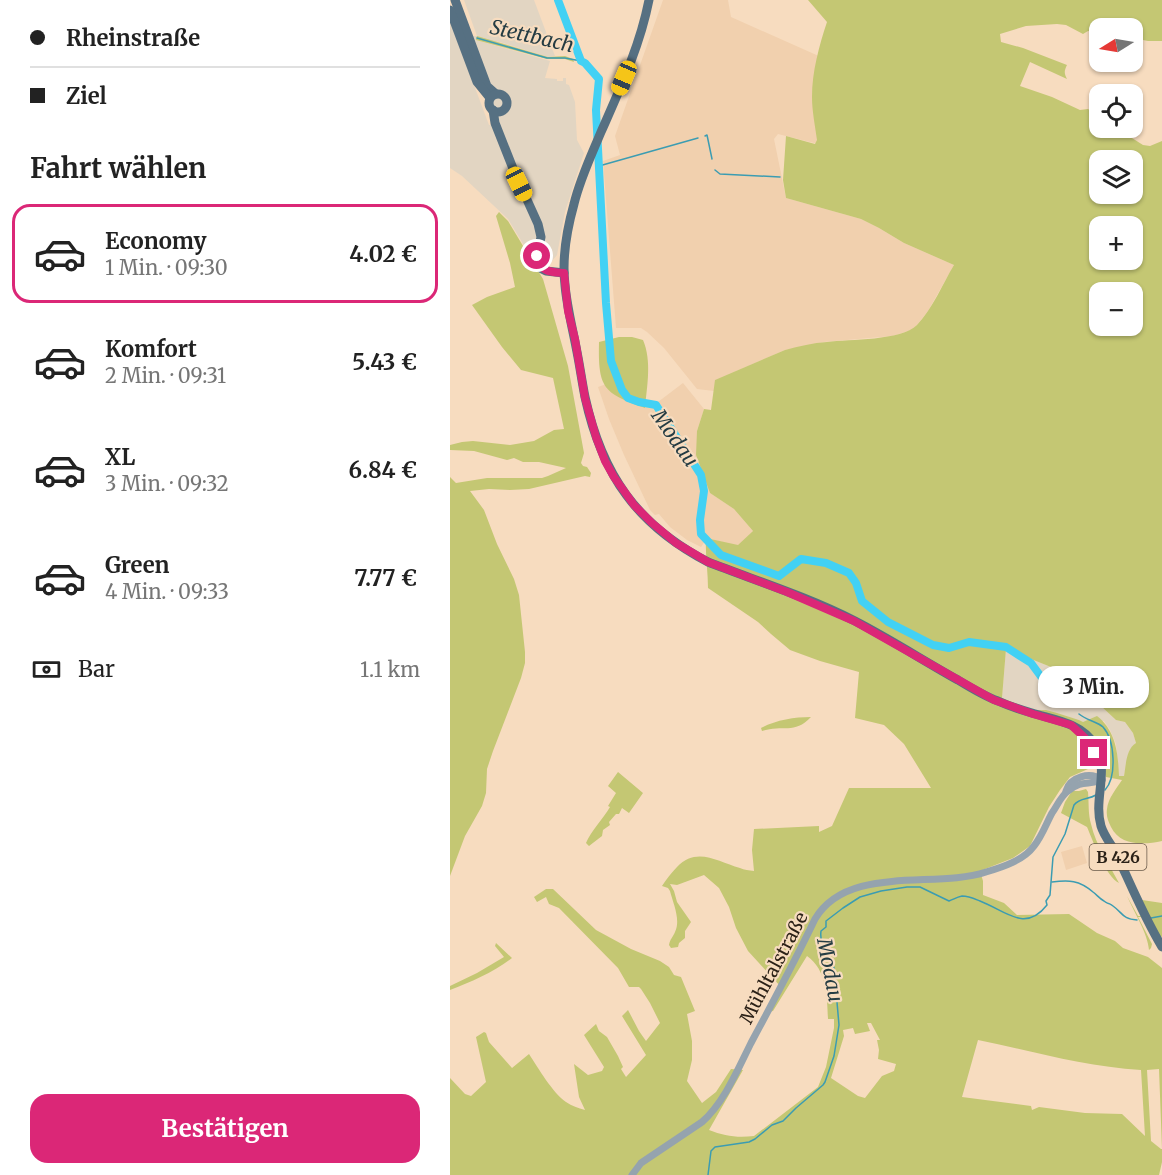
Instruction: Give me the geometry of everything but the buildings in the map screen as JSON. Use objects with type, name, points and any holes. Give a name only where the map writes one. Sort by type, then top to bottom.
[{"type":"main road","points":[[455,0],[487,86],[493,96],[490,106],[496,111]]},
{"type":"main road","name":"B 426","points":[[649,0],[642,30],[633,54],[579,186],[571,214],[564,270],[568,311],[585,398],[602,452],[614,477],[634,505],[663,534],[686,550],[708,562],[854,621],[994,700],[1071,725],[1085,734],[1096,746],[1101,760],[1094,819],[1098,831],[1161,949]]},
{"type":"main road","points":[[450,10],[477,81],[493,96]]},
{"type":"main road","points":[[493,96],[502,94],[507,100],[505,109],[496,111]]},
{"type":"main road","points":[[496,111],[495,123],[519,184],[537,220],[541,237],[538,263],[564,270]]},
{"type":"main road","name":"B 426","points":[[1098,787],[1102,829],[1115,851],[1136,903]]},
{"type":"street","name":"Mühltalstraße","points":[[632,1175],[641,1163],[710,1115],[786,979],[815,919],[830,901],[859,888],[908,879],[971,876],[1013,861],[1026,854],[1035,845],[1069,784],[1086,776],[1098,787]]},
{"type":"shaded area","points":[[464,0],[534,0],[555,56],[548,57],[500,42],[476,40],[550,61],[545,78],[563,81],[563,78],[566,78],[566,84],[569,85],[575,102],[577,140],[584,153],[565,212],[557,255],[552,261],[544,261],[528,252],[508,219],[462,176],[450,168],[450,18],[466,36],[477,36]],"holes":[[[476,66],[495,125],[489,125],[468,69]]]},
{"type":"shaded area","points":[[663,0],[728,0],[731,17],[821,57],[818,144],[778,134],[774,139],[786,198],[861,219],[904,243],[954,265],[928,311],[911,330],[893,336],[824,342],[785,350],[716,380],[714,391],[697,389],[664,348],[641,328],[616,328],[603,161],[620,155],[615,136]]},
{"type":"shaded area","points":[[620,379],[631,397],[658,402],[683,383],[704,409],[697,431],[710,493],[734,509],[753,531],[738,546],[707,538],[701,547],[687,540],[670,527],[659,514],[655,515],[650,510],[624,455],[598,387]]},
{"type":"shaded area","points":[[1006,649],[1056,669],[1076,680],[1094,694],[1102,707],[1116,720],[1125,722],[1133,733],[1136,743],[1129,751],[1124,776],[1119,776],[1116,744],[1104,721],[1083,722],[1046,710],[1033,710],[1002,698]]},
{"type":"shaded area","points":[[1082,846],[1087,863],[1066,870],[1061,852]]},
{"type":"green space","points":[[808,0],[1162,0],[1162,41],[1143,40],[1143,18],[1089,18],[1089,31],[1083,34],[1066,25],[1057,24],[1026,26],[1000,34],[1001,42],[1067,65],[1065,72],[1067,79],[1030,62],[1020,86],[1080,110],[1089,110],[1089,138],[1132,138],[1143,145],[1150,146],[1162,141],[1162,841],[1133,843],[1120,838],[1111,827],[1107,809],[1111,797],[1122,780],[1106,777],[1104,758],[1098,744],[1088,747],[1091,766],[1070,777],[1060,790],[1030,846],[1013,858],[980,871],[983,895],[1004,903],[1017,915],[1069,914],[1123,948],[1148,957],[1162,968],[1162,1149],[1162,1162],[1159,1175],[450,1175],[450,1078],[465,1094],[471,1096],[486,1082],[476,1037],[486,1033],[489,1042],[512,1068],[529,1054],[561,1098],[585,1110],[579,1097],[574,1064],[588,1075],[602,1071],[604,1067],[584,1035],[596,1024],[618,1056],[623,1067],[621,1069],[626,1077],[646,1055],[622,1016],[628,1010],[646,1041],[660,1023],[639,987],[629,987],[618,968],[559,908],[549,904],[546,897],[537,902],[534,897],[546,889],[553,889],[596,930],[631,949],[660,961],[669,967],[674,975],[681,977],[695,1011],[687,1014],[692,1041],[692,1060],[687,1081],[702,1103],[716,1092],[731,1069],[743,1070],[709,1130],[731,1136],[754,1136],[818,1087],[826,1067],[834,1028],[834,1019],[828,1019],[825,984],[819,969],[807,956],[773,1011],[768,1012],[781,987],[748,951],[719,888],[704,875],[677,885],[670,884],[677,902],[691,922],[685,931],[685,938],[678,947],[671,948],[669,945],[677,927],[677,917],[670,891],[662,886],[677,867],[692,857],[708,857],[754,871],[752,850],[754,829],[819,826],[819,832],[832,826],[849,788],[931,788],[904,744],[884,725],[855,718],[859,672],[790,650],[758,622],[708,588],[706,538],[738,545],[753,531],[734,509],[710,493],[696,455],[697,431],[704,409],[711,410],[715,380],[796,347],[822,342],[888,337],[909,330],[917,325],[928,311],[954,265],[904,243],[861,219],[786,198],[783,180],[786,136],[815,144],[817,140],[812,108],[812,88],[821,40],[827,22]],"holes":[[[1006,649],[1056,669],[1076,680],[1094,694],[1102,707],[1116,720],[1125,722],[1133,733],[1136,743],[1128,753],[1124,776],[1119,776],[1117,751],[1112,736],[1097,716],[1083,722],[1046,710],[1033,710],[1002,698]],[[867,1023],[871,1023],[880,1040],[877,1040],[878,1059],[896,1064],[894,1071],[882,1076],[865,1098],[858,1096],[831,1078],[844,1036],[843,1030],[853,1028],[855,1034],[870,1031]],[[978,1040],[1079,1062],[1141,1070],[1145,1136],[1122,1114],[1085,1113],[1039,1107],[1032,1110],[1031,1106],[962,1097]],[[1159,1069],[1161,1149],[1151,1141],[1147,1070]]]},
{"type":"green space","points":[[477,36],[548,57],[565,56],[573,59],[574,62],[565,59],[547,59],[476,40]]},
{"type":"green space","points":[[499,212],[508,221],[543,279],[568,366],[584,453],[581,463],[591,473],[590,477],[585,476],[529,489],[470,491],[484,510],[514,579],[519,595],[525,663],[487,769],[486,793],[482,806],[465,836],[450,876],[450,477],[456,483],[487,478],[542,478],[566,468],[539,462],[523,462],[514,458],[507,460],[474,451],[450,450],[450,445],[462,442],[510,445],[534,441],[554,430],[564,429],[553,378],[521,370],[472,305],[515,287],[496,216]]},
{"type":"green space","points":[[619,337],[643,340],[646,348],[648,382],[645,408],[612,393],[602,379],[599,342]]},
{"type":"green space","points":[[811,717],[799,726],[762,731],[761,728],[785,720]]},
{"type":"green space","points":[[618,772],[643,793],[629,813],[622,808],[619,814],[616,814],[609,822],[610,825],[603,830],[602,836],[589,846],[586,843],[588,838],[610,807],[608,806],[616,793],[608,786]]},
{"type":"green space","points":[[1086,789],[1093,832],[1119,883],[1109,874],[1087,827],[1061,813],[1072,791]]},
{"type":"green space","points":[[1127,896],[1138,916],[1146,916],[1142,900],[1162,903],[1162,937],[1147,917],[1138,917],[1152,944],[1149,950],[1143,930]]},
{"type":"green space","points":[[496,943],[512,958],[498,968],[450,990],[450,986],[504,957],[495,946]]},
{"type":"waterway","name":"Modau","points":[[558,0],[581,61],[599,79],[596,110],[611,361],[622,390],[628,398],[656,405],[701,475],[704,491],[700,520],[701,534],[721,555],[779,576],[801,559],[826,563],[849,573],[856,583],[862,601],[888,622],[933,645],[949,648],[969,642],[1006,647],[1031,663],[1045,682]]},
{"type":"waterway","name":"Stettbach","points":[[477,38],[547,58],[581,61]]},
{"type":"waterway","points":[[705,136],[707,135],[712,159]]},
{"type":"waterway","points":[[599,166],[698,138]]},
{"type":"waterway","points":[[715,170],[720,174],[780,177]]},
{"type":"waterway","name":"Modau","points":[[1079,714],[1103,727],[1110,740],[1113,768],[1105,790]]},
{"type":"waterway","name":"Modau","points":[[708,1175],[711,1151],[715,1147],[755,1139],[772,1125],[783,1121],[825,1082],[834,1056],[839,1025],[834,968],[823,946],[821,936],[821,931],[826,927],[826,921],[860,897],[907,887],[920,887],[949,901],[962,896],[969,897],[1015,917],[1031,918],[1047,905],[1053,857],[1065,834],[1074,805],[1096,795]]},
{"type":"waterway","points":[[1052,882],[1069,881],[1083,885],[1125,917],[1137,920]]},
{"type":"waterway","points":[[1151,918],[1162,916]]},
{"type":"route","points":[[537,256],[538,263],[544,270],[564,273],[568,311],[585,398],[605,461],[634,505],[663,534],[708,562],[841,614],[994,700],[1071,725],[1081,733],[1094,753]]}]
